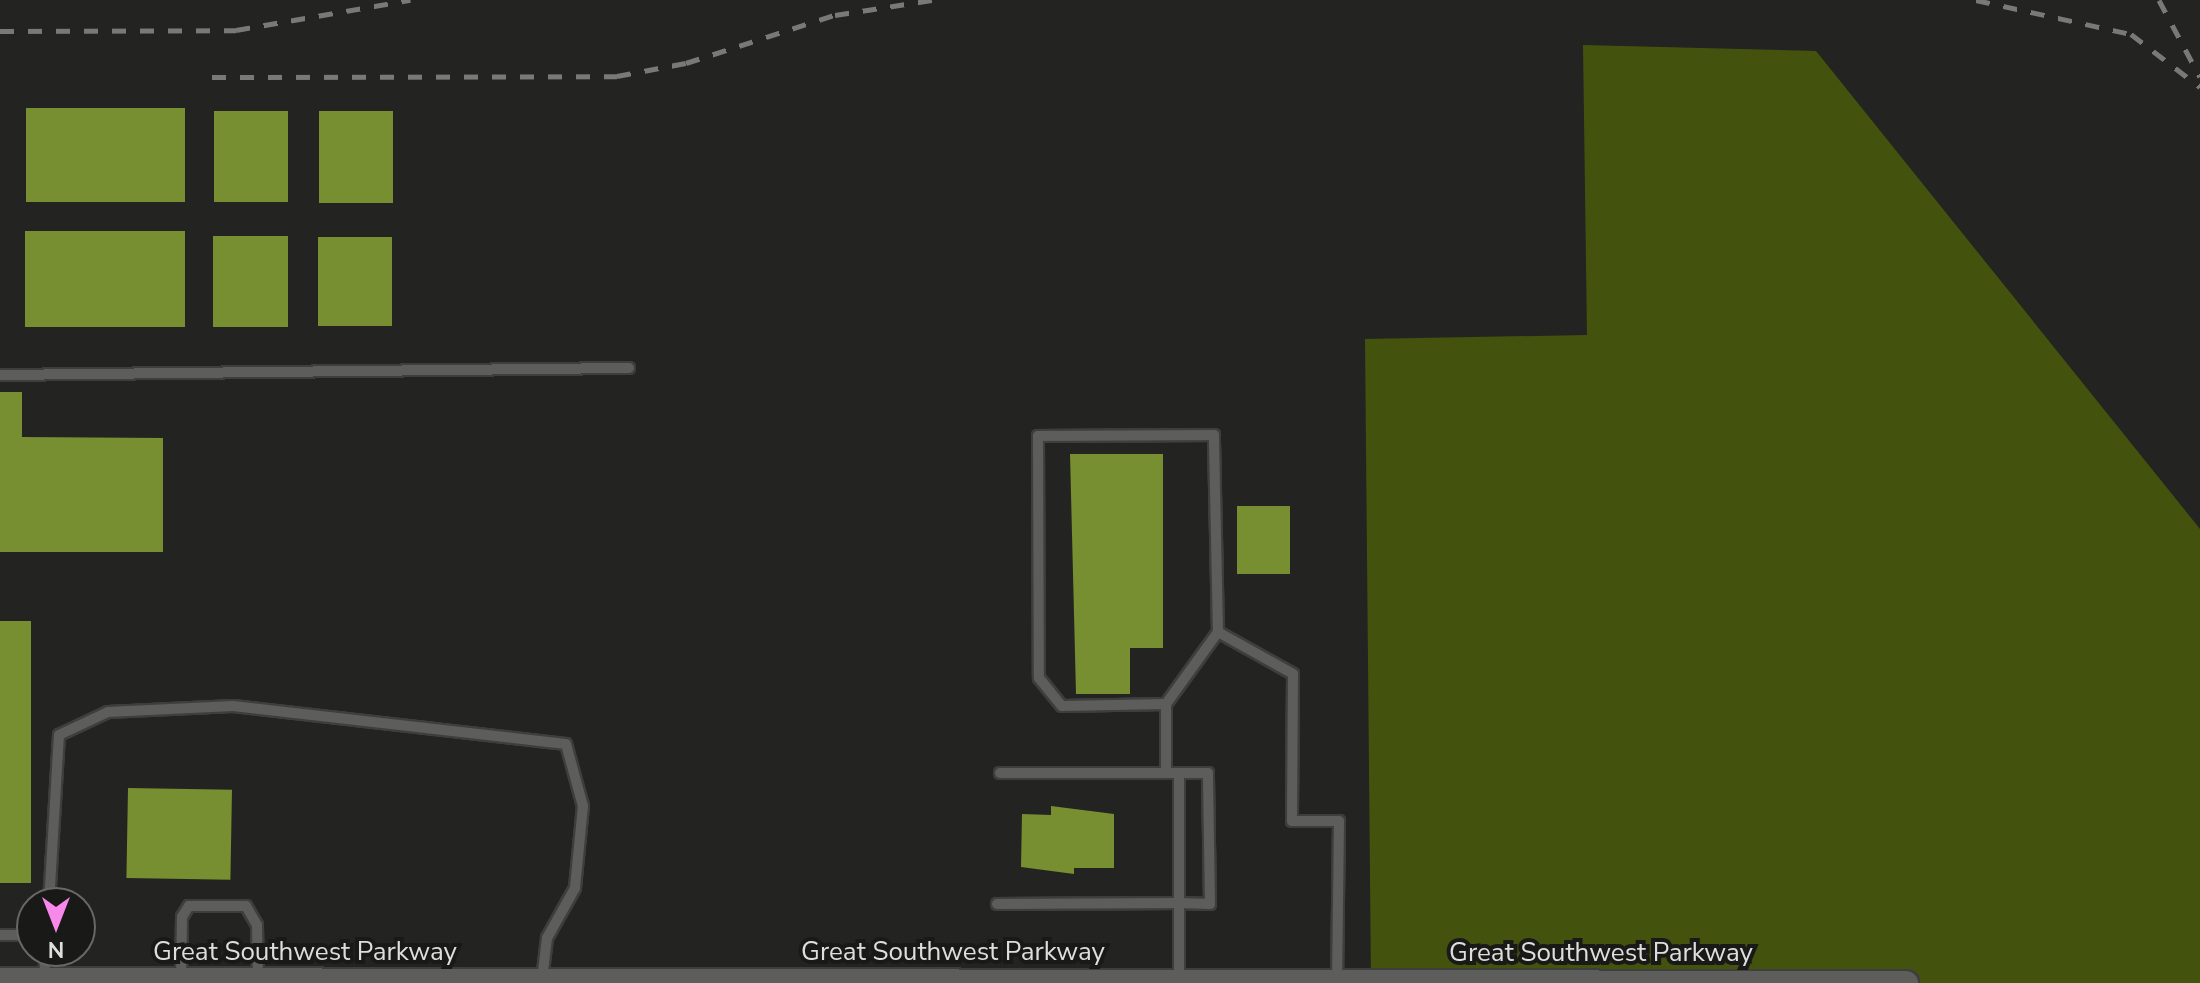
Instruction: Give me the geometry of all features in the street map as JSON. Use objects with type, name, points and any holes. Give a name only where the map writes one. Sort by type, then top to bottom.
[{"type":"street","name":"Great Southwest Parkway","points":[[0,980],[712,982],[1337,979],[1906,983]]},
{"type":"lane","points":[[0,375],[629,368]]},
{"type":"lane","points":[[1166,704],[1062,706],[1039,678],[1038,436],[1214,435],[1218,632],[1166,704],[1166,773]]},
{"type":"lane","points":[[1218,632],[1293,674],[1292,821],[1339,821],[1337,979]]},
{"type":"lane","points":[[50,887],[59,735],[108,712],[233,706],[566,744],[583,806],[575,888],[547,938],[542,980]]},
{"type":"lane","points":[[997,904],[1210,904],[1208,773],[1000,773]]},
{"type":"lane","points":[[1179,773],[1179,979]]},
{"type":"lane","points":[[181,980],[182,917],[189,906],[246,906],[257,925],[258,980]]},
{"type":"lane","points":[[44,980],[45,967]]},
{"type":"green space","points":[[1583,45],[1816,51],[2200,529],[2200,983],[1371,983],[1365,339],[1587,335]]},
{"type":"building","points":[[26,108],[185,108],[185,202],[26,202]]},
{"type":"building","points":[[214,111],[288,111],[288,202],[214,202]]},
{"type":"building","points":[[319,111],[393,111],[393,203],[319,203]]},
{"type":"building","points":[[25,231],[185,231],[185,327],[25,327]]},
{"type":"building","points":[[213,236],[288,236],[288,327],[213,327]]},
{"type":"building","points":[[318,237],[392,237],[392,326],[318,326]]},
{"type":"building","points":[[0,392],[22,392],[22,437],[163,438],[163,552],[0,552]]},
{"type":"building","points":[[1070,454],[1163,454],[1163,648],[1130,648],[1130,694],[1076,694]]},
{"type":"building","points":[[1237,506],[1290,506],[1290,574],[1237,574]]},
{"type":"building","points":[[0,621],[31,621],[31,883],[0,883]]},
{"type":"building","points":[[128,788],[232,790],[230,880],[126,878]]},
{"type":"building","points":[[1051,806],[1114,814],[1114,868],[1074,868],[1074,874],[1021,867],[1022,814],[1051,815]]},
{"type":"railway","points":[[0,31],[236,30],[410,0]]},
{"type":"railway","points":[[212,77],[617,76],[686,63],[835,15],[932,0]]},
{"type":"railway","points":[[1976,0],[2131,34],[2200,87]]},
{"type":"railway","points":[[2159,0],[2200,77]]}]
